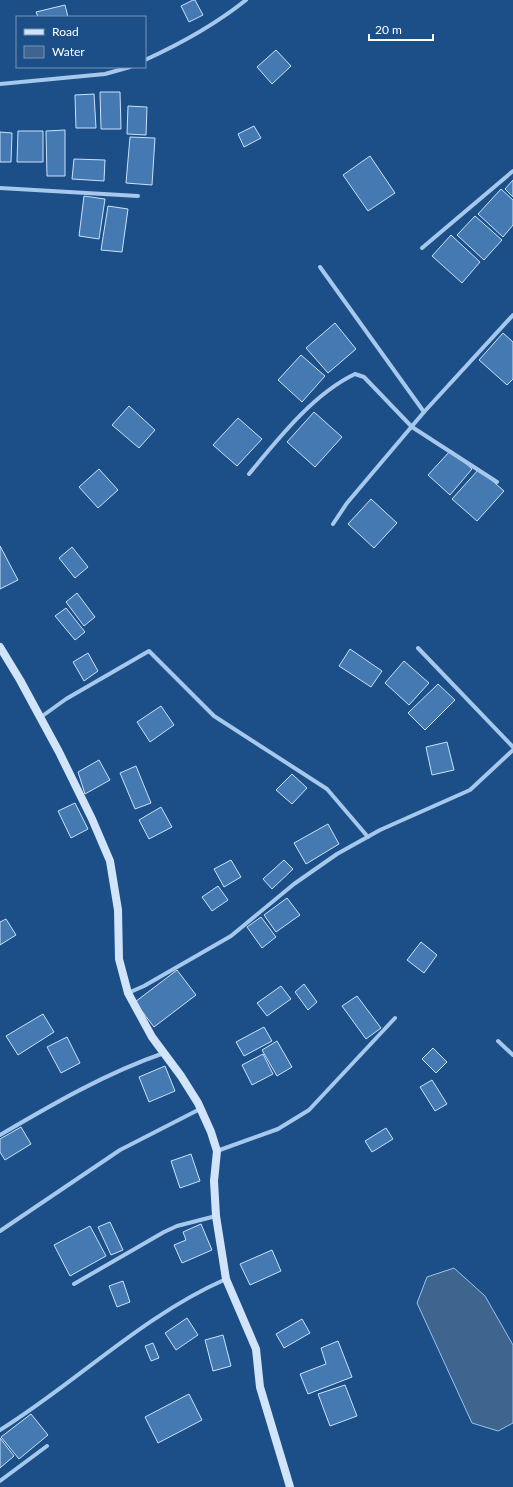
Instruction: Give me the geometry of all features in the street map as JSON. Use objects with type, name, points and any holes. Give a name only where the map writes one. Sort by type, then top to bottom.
[{"type":"street","points":[[146,60],[163,52],[229,14],[246,0]]},
{"type":"street","points":[[0,84],[105,74],[126,68]]},
{"type":"street","points":[[422,248],[513,171]]},
{"type":"street","points":[[0,188],[138,196]]},
{"type":"street","points":[[320,267],[424,412]]},
{"type":"street","points":[[333,524],[348,503],[424,412],[513,315]]},
{"type":"street","points":[[249,474],[284,430],[329,390],[355,374],[364,376],[412,427],[497,482]]},
{"type":"street","points":[[0,646],[40,717],[81,795],[110,862],[118,910],[119,959],[128,993],[152,1037],[181,1076],[211,1132],[217,1151],[214,1181],[216,1216],[226,1279],[251,1334],[256,1349],[260,1387],[290,1487]]},
{"type":"street","points":[[418,648],[513,747]]},
{"type":"street","points":[[40,717],[66,699],[149,652],[214,716],[327,789],[368,837]]},
{"type":"street","points":[[128,993],[144,986],[231,936],[294,884],[337,854],[368,837],[470,790],[513,750]]},
{"type":"street","points":[[217,1151],[278,1129],[309,1110],[395,1018]]},
{"type":"street","points":[[498,1041],[513,1055]]},
{"type":"street","points":[[0,1135],[86,1086],[134,1064],[164,1053]]},
{"type":"street","points":[[0,1231],[120,1150],[200,1109]]},
{"type":"street","points":[[74,1284],[164,1232],[177,1226],[216,1216]]},
{"type":"street","points":[[0,1430],[35,1407],[178,1303],[226,1279]]},
{"type":"street","points":[[0,1481],[47,1446]]},
{"type":"water","points":[[454,1268],[485,1296],[513,1345],[513,1423],[498,1431],[472,1423],[417,1303],[427,1277]]},
{"type":"building","points":[[195,0],[203,15],[189,22],[181,6]]},
{"type":"building","points":[[65,5],[68,16],[38,16],[36,12]]},
{"type":"building","points":[[276,50],[291,66],[272,84],[257,67]]},
{"type":"building","points":[[100,92],[120,92],[121,129],[101,129]]},
{"type":"building","points":[[94,94],[96,128],[76,128],[75,95]]},
{"type":"building","points":[[128,106],[147,107],[146,135],[127,134]]},
{"type":"building","points":[[254,126],[261,138],[244,147],[238,134]]},
{"type":"building","points":[[65,130],[65,176],[47,176],[46,131]]},
{"type":"building","points":[[18,131],[43,131],[43,162],[17,162]]},
{"type":"building","points":[[0,132],[12,133],[11,162],[0,162]]},
{"type":"building","points":[[130,137],[155,138],[152,185],[126,183]]},
{"type":"building","points":[[370,156],[395,193],[368,211],[343,175]]},
{"type":"building","points":[[74,159],[105,160],[104,181],[72,179]]},
{"type":"building","points":[[513,180],[513,197],[505,189]]},
{"type":"building","points":[[501,189],[513,200],[513,225],[503,237],[478,214]]},
{"type":"building","points":[[84,196],[105,199],[99,239],[79,236]]},
{"type":"building","points":[[108,206],[128,209],[122,252],[101,250]]},
{"type":"building","points":[[475,216],[502,240],[484,260],[457,235]]},
{"type":"building","points":[[451,235],[480,262],[462,283],[432,256]]},
{"type":"building","points":[[335,323],[356,349],[328,373],[306,348]]},
{"type":"building","points":[[503,333],[513,342],[513,379],[507,385],[479,360]]},
{"type":"building","points":[[301,355],[325,376],[302,402],[278,380]]},
{"type":"building","points":[[129,406],[155,430],[139,448],[112,425]]},
{"type":"building","points":[[314,412],[342,437],[315,467],[287,442]]},
{"type":"building","points":[[238,418],[262,439],[237,466],[213,445]]},
{"type":"building","points":[[451,450],[472,469],[450,495],[428,475]]},
{"type":"building","points":[[99,469],[118,490],[98,508],[79,487]]},
{"type":"building","points":[[479,469],[504,491],[477,521],[452,499]]},
{"type":"building","points":[[371,499],[397,523],[374,548],[348,524]]},
{"type":"building","points":[[0,546],[18,580],[0,589]]},
{"type":"building","points":[[72,547],[88,567],[75,578],[59,558]]},
{"type":"building","points":[[77,593],[95,617],[84,626],[66,602]]},
{"type":"building","points":[[66,608],[85,632],[75,640],[55,616]]},
{"type":"building","points":[[350,649],[382,671],[371,687],[339,666]]},
{"type":"building","points":[[88,653],[98,671],[84,681],[73,662]]},
{"type":"building","points":[[404,661],[429,683],[409,705],[385,683]]},
{"type":"building","points":[[438,684],[455,700],[425,730],[408,713]]},
{"type":"building","points":[[161,706],[174,725],[150,742],[137,722]]},
{"type":"building","points":[[447,742],[454,770],[432,775],[426,747]]},
{"type":"building","points":[[99,760],[110,780],[85,794],[78,772]]},
{"type":"building","points":[[136,766],[151,803],[135,809],[120,773]]},
{"type":"building","points":[[292,774],[307,788],[292,804],[276,790]]},
{"type":"building","points":[[75,803],[88,829],[71,838],[58,811]]},
{"type":"building","points":[[161,807],[172,827],[149,839],[139,820]]},
{"type":"building","points":[[328,824],[339,844],[306,864],[294,843]]},
{"type":"building","points":[[231,860],[241,877],[224,887],[214,869]]},
{"type":"building","points":[[284,860],[293,869],[272,889],[263,879]]},
{"type":"building","points":[[218,886],[228,900],[212,911],[202,897]]},
{"type":"building","points":[[287,898],[300,915],[276,932],[264,915]]},
{"type":"building","points":[[261,917],[276,937],[262,948],[247,927]]},
{"type":"building","points":[[6,919],[16,935],[0,945],[0,922]]},
{"type":"building","points":[[421,942],[437,955],[424,973],[407,960]]},
{"type":"building","points":[[177,970],[196,995],[154,1027],[135,1002]]},
{"type":"building","points":[[304,984],[317,1002],[308,1010],[295,992]]},
{"type":"building","points":[[281,986],[291,999],[267,1016],[257,1003]]},
{"type":"building","points":[[357,996],[381,1028],[366,1039],[342,1006]]},
{"type":"building","points":[[43,1014],[54,1032],[18,1055],[6,1036]]},
{"type":"building","points":[[264,1027],[272,1041],[244,1056],[236,1042]]},
{"type":"building","points":[[67,1037],[80,1063],[61,1073],[47,1047]]},
{"type":"building","points":[[277,1041],[292,1067],[277,1076],[262,1050]]},
{"type":"building","points":[[433,1048],[447,1062],[436,1073],[422,1059]]},
{"type":"building","points":[[263,1054],[273,1074],[252,1085],[242,1065]]},
{"type":"building","points":[[165,1066],[175,1091],[149,1102],[139,1077]]},
{"type":"building","points":[[432,1080],[447,1104],[435,1111],[420,1087]]},
{"type":"building","points":[[21,1127],[31,1144],[5,1160],[0,1152],[0,1139]]},
{"type":"building","points":[[386,1128],[393,1139],[372,1152],[365,1141]]},
{"type":"building","points":[[191,1154],[200,1181],[180,1188],[171,1161]]},
{"type":"building","points":[[110,1222],[123,1250],[111,1255],[98,1227]]},
{"type":"building","points":[[201,1224],[212,1250],[182,1263],[174,1245],[186,1240],[183,1232]]},
{"type":"building","points":[[90,1226],[106,1256],[70,1276],[54,1245]]},
{"type":"building","points":[[272,1250],[281,1271],[250,1285],[240,1264]]},
{"type":"building","points":[[123,1281],[130,1302],[117,1307],[109,1286]]},
{"type":"building","points":[[187,1318],[198,1335],[176,1350],[165,1333]]},
{"type":"building","points":[[302,1319],[310,1333],[284,1348],[276,1334]]},
{"type":"building","points":[[223,1335],[231,1366],[213,1371],[205,1340]]},
{"type":"building","points":[[338,1341],[352,1377],[308,1394],[300,1374],[326,1364],[321,1348]]},
{"type":"building","points":[[153,1343],[159,1358],[151,1361],[145,1346]]},
{"type":"building","points":[[345,1385],[357,1416],[330,1426],[318,1394]]},
{"type":"building","points":[[189,1394],[202,1420],[158,1443],[145,1417]]},
{"type":"building","points":[[31,1414],[48,1435],[19,1459],[1,1437]]},
{"type":"building","points":[[0,1438],[14,1456],[0,1468]]}]
